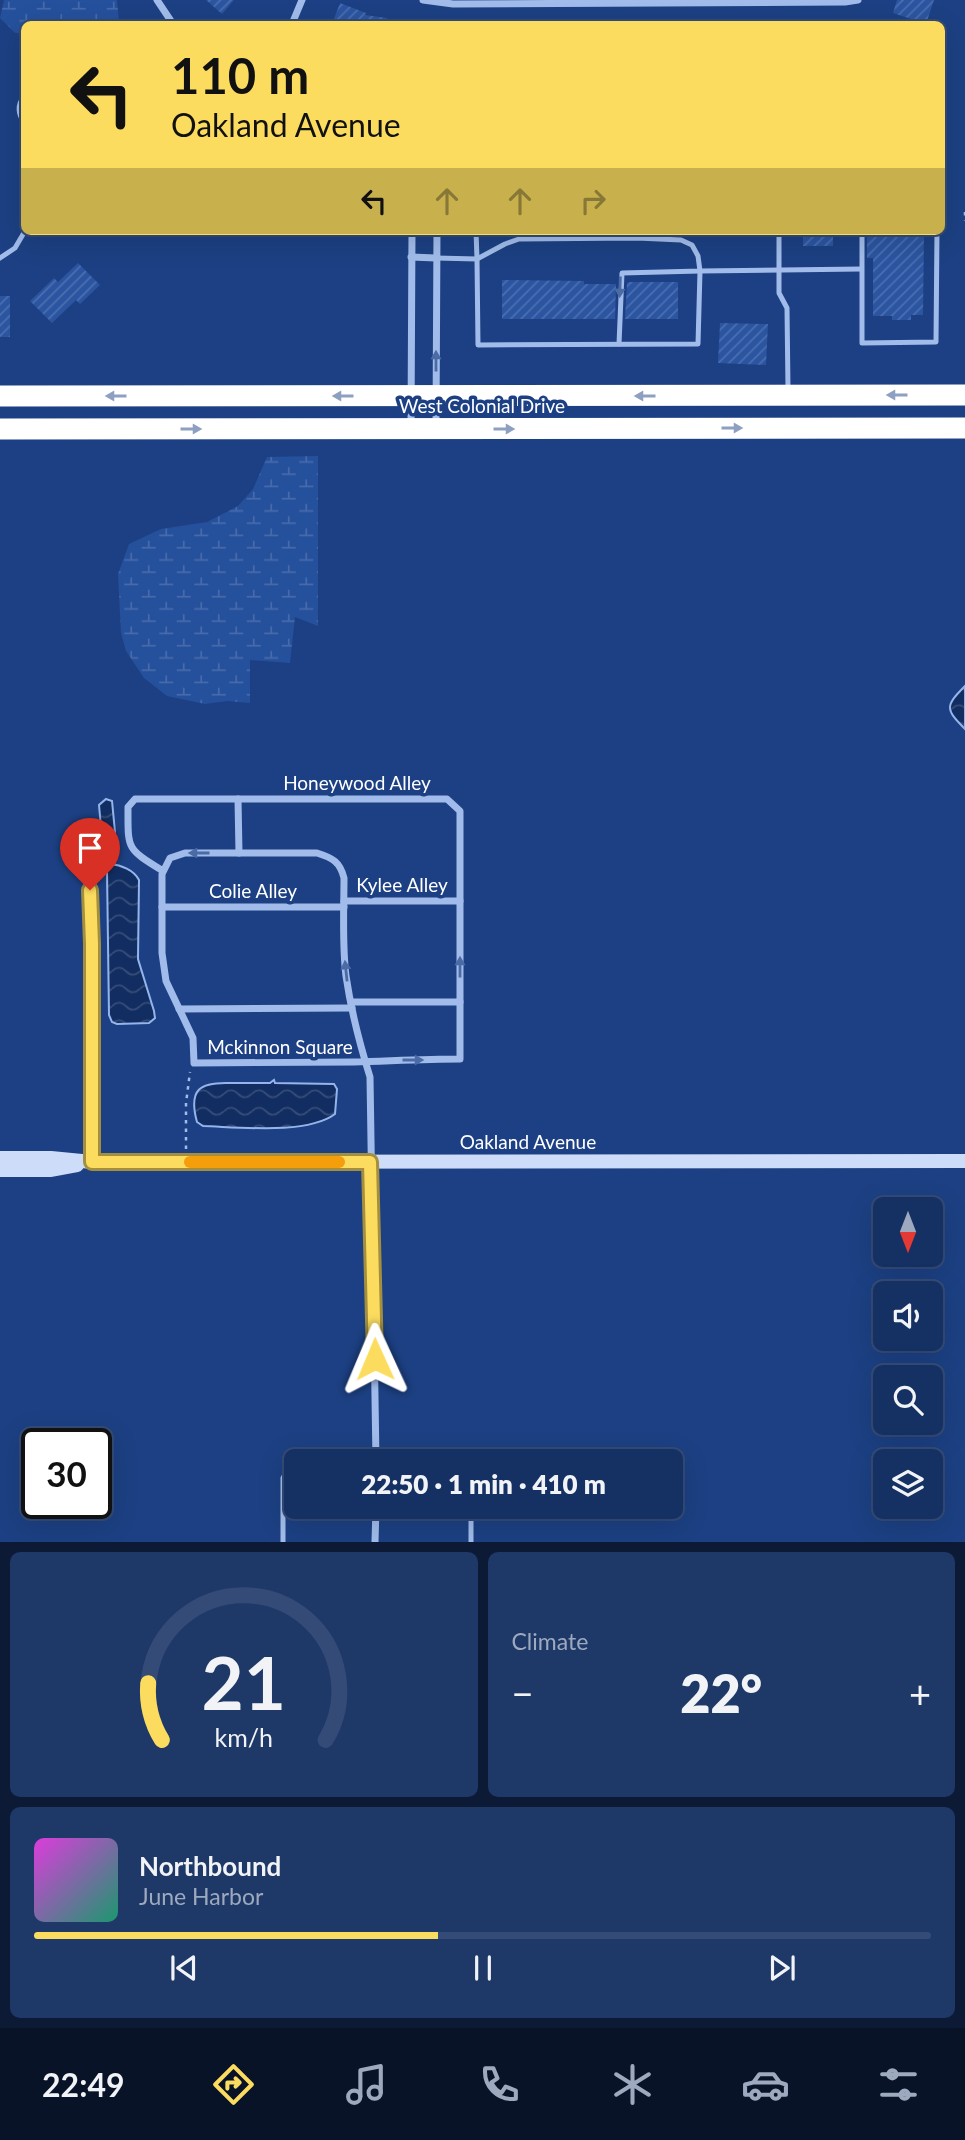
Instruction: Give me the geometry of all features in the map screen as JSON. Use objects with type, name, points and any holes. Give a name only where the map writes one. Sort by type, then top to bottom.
[{"type":"highway","name":"West Colonial Drive","points":[[0,396],[965,395]]},
{"type":"highway","name":"West Colonial Drive","points":[[0,429],[965,428]]},
{"type":"street","points":[[157,0],[171,21]]},
{"type":"street","points":[[293,21],[302,0]]},
{"type":"street","points":[[423,0],[453,4],[858,0]]},
{"type":"street","points":[[502,0],[515,3]]},
{"type":"street","points":[[411,429],[412,235]]},
{"type":"street","points":[[436,429],[437,235]]},
{"type":"street","points":[[411,257],[436,258]]},
{"type":"street","name":"Honeywood Alley","points":[[163,871],[136,855],[128,845],[128,807],[135,799],[447,799],[460,811],[460,1059],[365,1062]]},
{"type":"street","points":[[238,799],[239,853]]},
{"type":"street","points":[[87,837],[92,944],[92,1162]]},
{"type":"street","name":"Mckinnon Square","points":[[365,1062],[194,1063],[192,1038],[166,981],[162,953],[163,871],[170,858],[185,853],[317,853],[330,857],[341,865],[344,878],[344,953],[351,1005],[370,1077],[376,1449]]},
{"type":"street","name":"Kylee Alley","points":[[344,904],[460,901]]},
{"type":"street","name":"Colie Alley","points":[[162,906],[344,904]]},
{"type":"street","points":[[179,1009],[460,1002]]},
{"type":"street","name":"Oakland Avenue","points":[[0,1158],[51,1158],[92,1162],[965,1161]]},
{"type":"street","name":"Oakland Avenue","points":[[0,1170],[50,1170],[92,1162]]},
{"type":"street","points":[[375,1542],[376,1519]]},
{"type":"lane","points":[[0,258],[16,248],[23,235]]},
{"type":"lane","points":[[436,258],[477,259],[519,239],[634,235],[681,240],[692,245],[698,256],[698,344],[478,345],[477,259],[476,235]]},
{"type":"lane","points":[[779,235],[779,293],[787,308],[788,396]]},
{"type":"lane","points":[[862,235],[862,343],[936,342],[937,235]]},
{"type":"lane","points":[[619,344],[622,273],[861,269]]},
{"type":"lane","points":[[283,1542],[284,1476]]},
{"type":"lane","points":[[471,1519],[471,1542]]},
{"type":"path","points":[[965,212],[965,221]]},
{"type":"path","points":[[186,1162],[186,1103],[190,1070],[194,1063]]},
{"type":"green space","points":[[4,0],[117,0],[119,21],[21,21],[21,34],[14,32],[0,18]]},
{"type":"green space","points":[[318,456],[318,626],[295,617],[290,663],[250,660],[250,703],[227,701],[205,704],[167,696],[144,678],[126,651],[121,633],[118,574],[129,544],[161,529],[207,522],[238,506],[253,489],[267,457]]},
{"type":"water","points":[[965,686],[965,729],[950,708],[954,698]]},
{"type":"water","points":[[106,799],[112,801],[115,832],[112,844],[107,844],[102,839],[99,805]]},
{"type":"water","points":[[110,864],[127,869],[139,880],[138,959],[154,1011],[155,1018],[149,1023],[117,1024],[112,1022],[109,1015],[107,871]]},
{"type":"water","points":[[274,1080],[275,1083],[334,1084],[337,1089],[335,1114],[323,1121],[290,1127],[203,1126],[197,1122],[194,1102],[199,1090],[204,1086],[220,1083],[270,1083]]},
{"type":"building","points":[[206,0],[234,0],[222,14]]},
{"type":"building","points":[[897,0],[934,0],[927,21],[917,21],[893,13]]},
{"type":"building","points":[[340,3],[366,13],[365,15],[387,18],[386,21],[333,21]]},
{"type":"building","points":[[803,235],[833,235],[833,246],[803,246]]},
{"type":"building","points":[[867,235],[924,235],[923,315],[911,315],[911,320],[873,316],[873,258],[867,258]]},
{"type":"building","points":[[78,263],[100,285],[80,304],[76,300],[52,323],[30,301],[54,278],[58,282]]},
{"type":"building","points":[[502,280],[616,284],[615,319],[502,319]]},
{"type":"building","points":[[629,282],[678,282],[678,319],[625,319]]},
{"type":"building","points":[[0,296],[10,296],[10,337],[0,337]]},
{"type":"building","points":[[720,323],[768,324],[766,365],[718,363]]},
{"type":"slow traffic","points":[[190,1162],[339,1162]]},
{"type":"route","points":[[90,890],[92,1162],[370,1162],[375,1359]]}]
